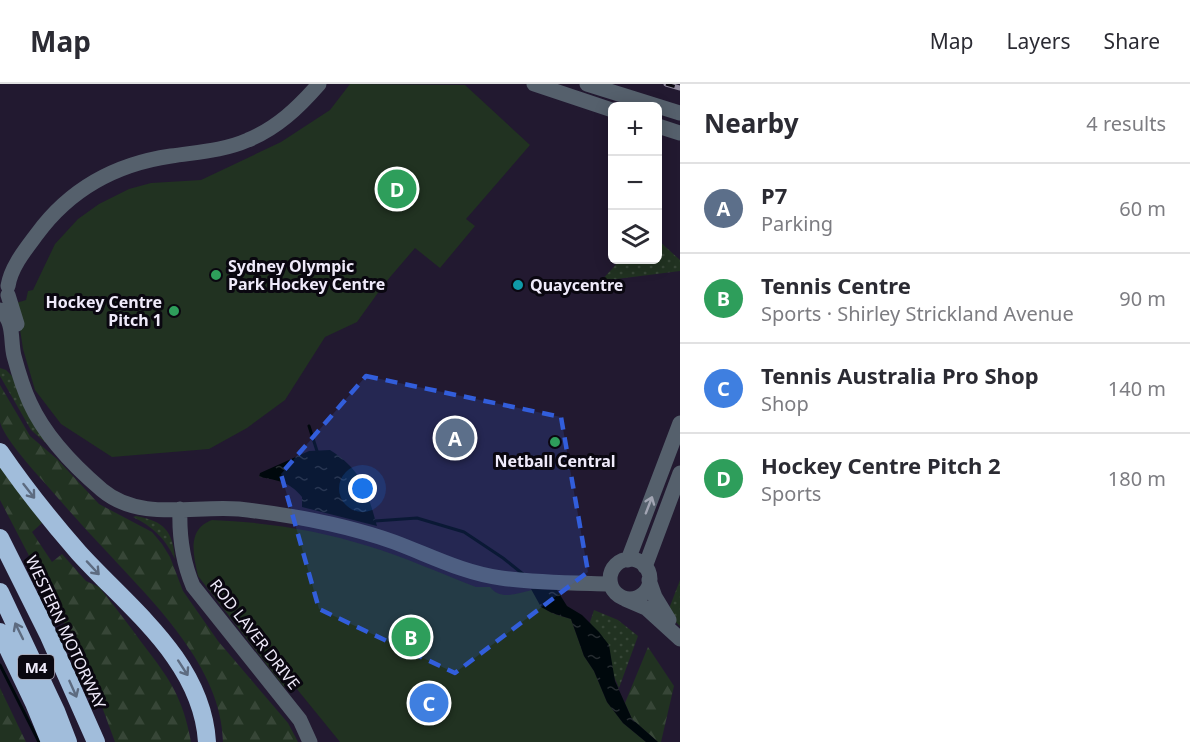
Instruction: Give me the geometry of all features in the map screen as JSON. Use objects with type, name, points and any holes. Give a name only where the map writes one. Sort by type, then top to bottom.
[{"type":"highway","points":[[0,452],[57,526],[178,661],[194,688],[204,720],[207,742]]},
{"type":"highway","name":"WESTERN MOTORWAY","points":[[0,538],[49,636],[96,742]]},
{"type":"highway","name":"M4","points":[[0,592],[38,671],[68,742]]},
{"type":"highway","points":[[0,632],[50,742]]},
{"type":"street","points":[[13,352],[18,341],[18,331],[5,286],[30,244],[55,212],[78,191],[106,174],[134,163],[213,151],[248,140],[278,124],[300,107],[319,84]]},
{"type":"street","points":[[534,84],[608,109]]},
{"type":"street","points":[[586,101],[589,85],[680,113]]},
{"type":"street","points":[[662,128],[680,133]]},
{"type":"street","points":[[0,309],[11,327],[13,352],[30,402],[42,425],[70,458],[103,491],[131,506],[156,510],[211,507],[289,515],[336,524],[396,543],[457,568],[501,578],[610,584]]},
{"type":"street","points":[[628,560],[680,423]]},
{"type":"street","points":[[626,599],[637,598],[648,587],[647,574],[656,535],[680,473]]},
{"type":"street","name":"ROD LAVER DRIVE","points":[[180,509],[182,551],[193,586],[300,720],[310,742]]},
{"type":"street","points":[[640,530],[656,535]]},
{"type":"street","points":[[638,561],[647,574],[659,605],[680,637],[646,608],[616,593],[610,584],[613,569],[620,562],[638,561]]},
{"type":"highlighted area","points":[[366,376],[561,417],[588,572],[455,673],[319,609],[281,474]]},
{"type":"green space","name":"Sydney Olympic Park Hockey Centre","points":[[350,84],[465,85],[530,145],[466,219],[475,226],[440,268],[415,248],[385,283],[357,322],[325,337],[285,400],[247,428],[209,449],[112,457],[61,424],[35,390],[23,349],[16,303],[26,300],[28,291],[33,290],[55,244],[78,219],[99,204],[129,189],[151,183],[201,180],[281,142],[330,110]]},
{"type":"green space","points":[[662,244],[680,260],[680,271],[601,281],[616,264],[662,264]]},
{"type":"green space","points":[[0,368],[6,370],[14,378],[55,451],[31,430],[0,376]]},
{"type":"green space","points":[[0,385],[30,436],[57,459],[99,504],[152,532],[170,557],[183,591],[218,641],[288,723],[298,742],[223,742],[220,715],[211,688],[182,638],[145,593],[32,469],[6,435],[0,422]]},
{"type":"green space","points":[[0,467],[42,523],[32,532],[52,562],[62,554],[86,581],[99,587],[160,667],[174,689],[184,712],[191,742],[115,742],[88,669],[0,500]]},
{"type":"green space","points":[[133,517],[154,521],[165,529],[172,541],[175,559],[163,539],[147,525]]},
{"type":"green space","points":[[212,520],[252,523],[330,535],[395,555],[476,587],[490,587],[499,594],[510,595],[532,590],[547,610],[571,619],[584,656],[594,671],[607,702],[623,723],[646,742],[340,742],[292,683],[284,687],[198,576],[194,551],[195,536],[204,524]]},
{"type":"green space","points":[[680,580],[680,626],[667,614]]},
{"type":"green space","points":[[594,610],[618,620],[638,636],[619,688],[590,622]]},
{"type":"green space","points":[[648,647],[674,686],[661,742],[658,742],[632,719],[625,703]]},
{"type":"green space","points":[[0,688],[26,742],[0,742]]},
{"type":"water","points":[[330,450],[357,474],[370,502],[377,526],[302,507],[302,497],[293,488],[259,477],[260,473],[309,451]]},
{"type":"water","points":[[531,589],[557,590],[567,606],[582,615],[599,632],[609,645],[615,681],[632,719],[658,742],[646,742],[623,723],[607,702],[594,671],[584,656],[571,619],[541,607]]},
{"type":"waterway","points":[[309,426],[317,451]]},
{"type":"waterway","points":[[375,521],[417,518],[464,532],[523,574]]},
{"type":"waterway","points":[[0,665],[39,742]]},
{"type":"railway","points":[[666,84],[680,88]]},
{"type":"place","name":"Hockey Centre Pitch 2","points":[[397,189]]},
{"type":"place","name":"Sydney Olympic Park Hockey Centre","points":[[216,275]]},
{"type":"place","name":"Quaycentre","points":[[518,285]]},
{"type":"place","name":"Hockey Centre Pitch 1","points":[[174,311]]},
{"type":"place","name":"P7","points":[[455,438]]},
{"type":"place","name":"Netball Central","points":[[555,442]]},
{"type":"place","name":"Tennis Centre","points":[[411,637]]},
{"type":"place","name":"Tennis Australia Pro Shop","points":[[429,703]]}]
